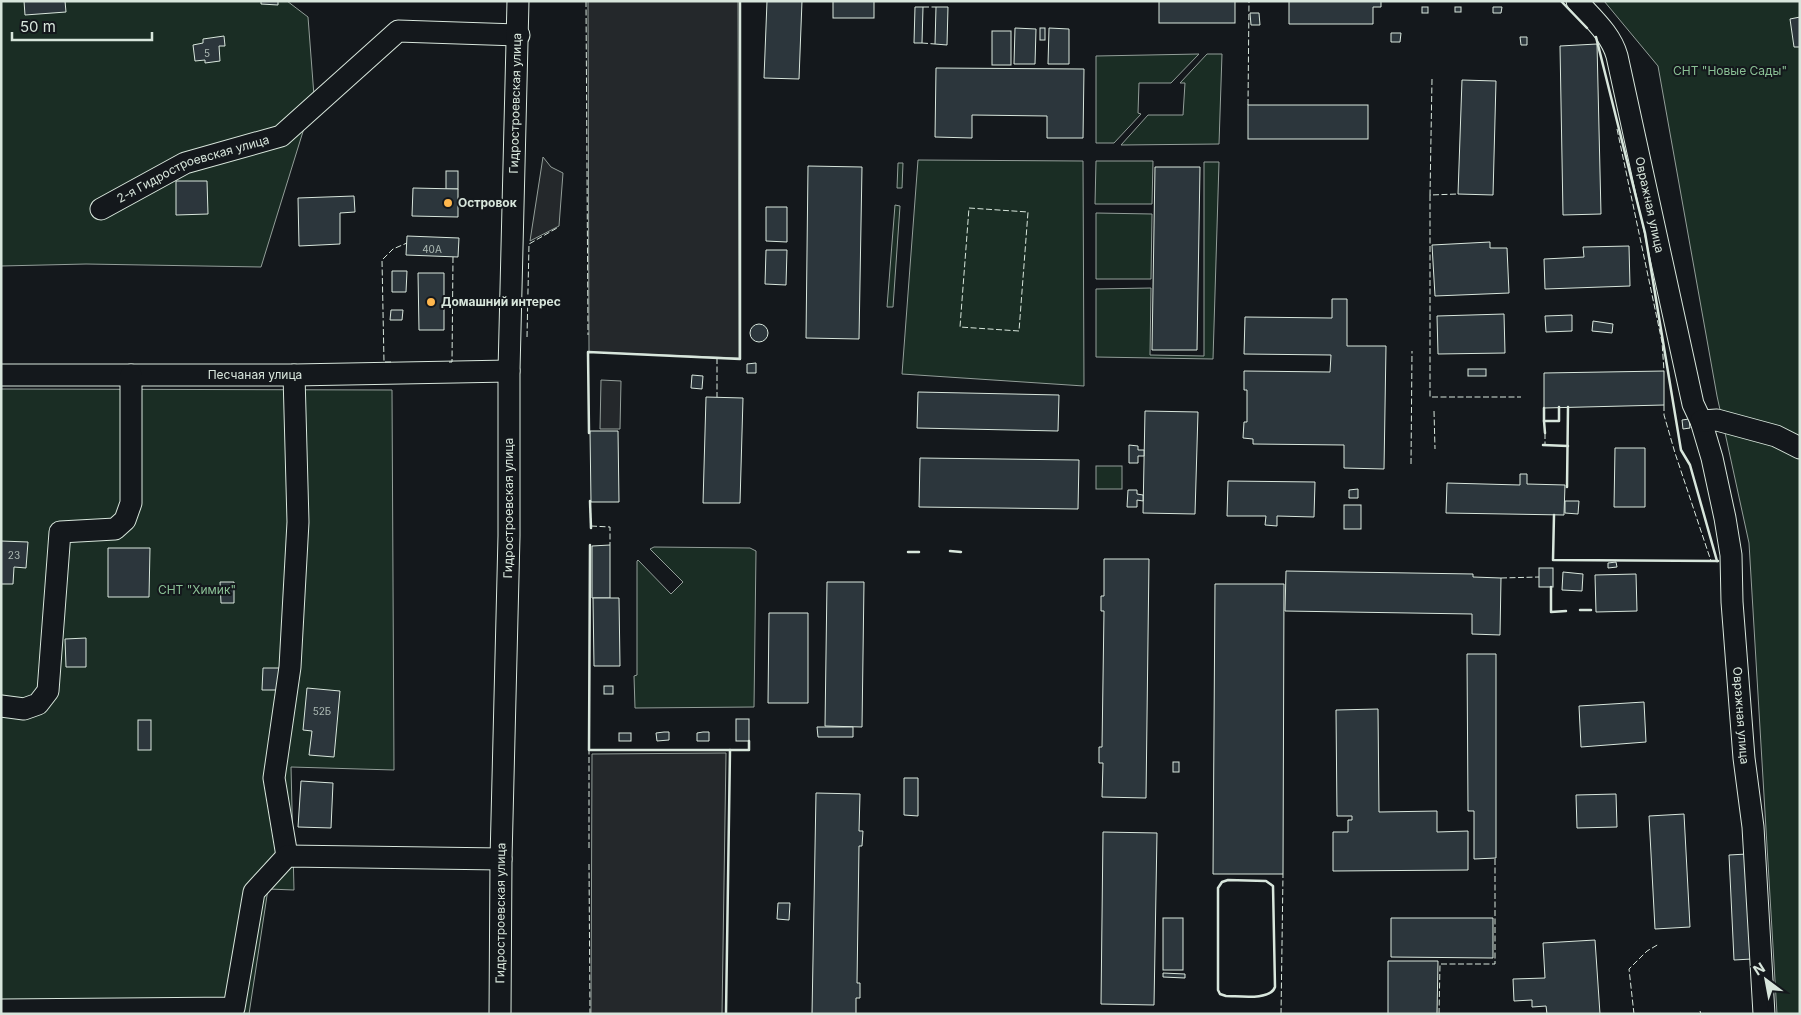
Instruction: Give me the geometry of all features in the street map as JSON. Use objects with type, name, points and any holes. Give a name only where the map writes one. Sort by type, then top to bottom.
[{"type":"street","name":"Гидростроевская улица","points":[[500,1014],[501,859],[509,536],[509,371],[518,1]]},
{"type":"street","name":"Овражная улица","points":[[1577,1],[1614,44],[1693,404],[1701,421],[1712,458],[1731,555],[1732,602],[1744,758],[1753,827],[1764,1014]]},
{"type":"street","name":"2-я Гидростроевская улица","points":[[101,209],[184,163],[281,136],[398,31],[518,35]]},
{"type":"street","name":"Песчаная улица","points":[[1,376],[509,371]]},
{"type":"street","points":[[287,856],[274,778],[290,667],[298,522],[294,374]]},
{"type":"street","points":[[1,706],[24,709],[38,704],[48,691],[60,532],[116,530],[125,520],[132,503],[131,375]]},
{"type":"street","points":[[1701,421],[1717,420],[1776,436],[1800,448]]},
{"type":"street","points":[[1,1010],[234,1008],[254,892],[287,856],[501,859]]},
{"type":"green space","points":[[1,1],[287,1],[308,17],[314,96],[261,267],[86,264],[1,266]]},
{"type":"green space","name":"СНТ \"Новые Сады\"","points":[[1604,1],[1800,1],[1800,1014],[1777,1014],[1749,543],[1717,396],[1658,66]]},
{"type":"green space","points":[[1199,54],[1171,83],[1139,83],[1138,113],[1141,114],[1114,143],[1096,143],[1096,56]]},
{"type":"green space","points":[[1207,54],[1222,54],[1219,144],[1121,145],[1148,115],[1183,115],[1185,83],[1180,83]]},
{"type":"green space","points":[[918,160],[1083,161],[1084,386],[902,374]]},
{"type":"green space","points":[[1096,161],[1153,161],[1152,204],[1095,204]]},
{"type":"green space","points":[[1204,162],[1219,162],[1213,359],[1096,357],[1096,289],[1151,288],[1150,355],[1204,356]]},
{"type":"green space","points":[[898,163],[903,163],[902,188],[897,188]]},
{"type":"green space","points":[[895,205],[900,206],[893,307],[887,307]]},
{"type":"green space","points":[[1096,213],[1152,214],[1151,279],[1096,279]]},
{"type":"green space","name":"СНТ \"Химик\"","points":[[1,389],[392,390],[394,770],[291,767],[294,890],[268,889],[249,1014],[1,1014]]},
{"type":"green space","points":[[1096,466],[1122,466],[1122,489],[1096,489]]},
{"type":"green space","points":[[654,547],[750,548],[756,551],[754,707],[635,708],[634,676],[637,675],[637,561],[671,594],[683,582],[650,549]]},
{"type":"shaded area","points":[[588,1],[738,1],[739,358],[589,352]]},
{"type":"shaded area","points":[[543,157],[551,167],[563,173],[559,226],[530,241]]},
{"type":"shaded area","points":[[601,380],[621,381],[620,429],[600,429]]},
{"type":"shaded area","points":[[726,753],[722,1014],[591,1014],[592,754]]},
{"type":"building","points":[[24,1],[65,1],[66,12],[25,15]]},
{"type":"building","points":[[261,1],[278,1],[278,5],[261,4]]},
{"type":"building","points":[[767,1],[802,1],[799,79],[764,78]]},
{"type":"building","points":[[833,1],[874,1],[874,18],[833,18]]},
{"type":"building","points":[[1159,1],[1235,1],[1235,23],[1159,23]]},
{"type":"building","points":[[1289,1],[1381,1],[1381,7],[1373,7],[1373,24],[1289,24]]},
{"type":"building","points":[[915,7],[923,7],[922,43],[914,43]]},
{"type":"building","points":[[936,7],[948,7],[947,45],[935,44]]},
{"type":"building","points":[[1422,7],[1428,7],[1428,13],[1422,13]]},
{"type":"building","points":[[1455,7],[1461,7],[1461,12],[1455,12]]},
{"type":"building","points":[[1493,7],[1502,7],[1501,13],[1493,13]]},
{"type":"building","points":[[1250,13],[1259,13],[1260,25],[1251,25]]},
{"type":"building","points":[[1800,17],[1800,47],[1794,47],[1790,19]]},
{"type":"building","points":[[1015,28],[1036,29],[1035,64],[1014,64]]},
{"type":"building","points":[[1040,28],[1045,28],[1045,40],[1040,40]]},
{"type":"building","points":[[1049,28],[1069,29],[1069,64],[1048,64]]},
{"type":"building","points":[[992,31],[1011,31],[1011,65],[992,65]]},
{"type":"building","points":[[1391,33],[1401,33],[1400,42],[1391,42]]},
{"type":"building","points":[[224,36],[225,46],[219,46],[220,61],[205,63],[205,60],[195,61],[193,45],[203,43],[203,39]]},
{"type":"building","points":[[1520,37],[1527,37],[1527,45],[1521,45]]},
{"type":"building","points":[[1597,44],[1601,214],[1563,215],[1560,46]]},
{"type":"building","points":[[936,68],[1084,69],[1083,138],[1047,138],[1047,116],[972,115],[972,138],[935,137]]},
{"type":"building","points":[[1462,80],[1496,81],[1493,195],[1458,194]]},
{"type":"building","points":[[1248,105],[1368,105],[1368,139],[1248,139]]},
{"type":"building","points":[[808,166],[862,167],[859,339],[806,338]]},
{"type":"building","points":[[1155,167],[1200,167],[1197,350],[1152,350]]},
{"type":"building","points":[[446,171],[458,171],[458,189],[446,189]]},
{"type":"building","points":[[176,181],[207,181],[208,214],[176,215]]},
{"type":"building","points":[[413,188],[458,189],[458,217],[412,216]]},
{"type":"building","points":[[354,196],[355,212],[340,213],[340,244],[299,246],[298,198]]},
{"type":"building","points":[[766,207],[787,207],[787,242],[766,241]]},
{"type":"building","name":"Островок","points":[[407,236],[459,238],[458,257],[406,255]]},
{"type":"building","points":[[1490,242],[1490,248],[1507,248],[1509,293],[1435,296],[1432,245]]},
{"type":"building","points":[[1629,246],[1630,286],[1545,289],[1544,259],[1584,257],[1583,247]]},
{"type":"building","points":[[766,250],[787,250],[786,285],[765,284]]},
{"type":"building","points":[[392,271],[407,271],[406,292],[392,292]]},
{"type":"building","name":"Домашний интерес","points":[[418,273],[444,273],[444,330],[419,330]]},
{"type":"building","points":[[1332,299],[1347,299],[1347,346],[1386,346],[1384,469],[1344,468],[1344,445],[1253,444],[1253,439],[1243,438],[1244,422],[1247,422],[1247,390],[1244,390],[1244,371],[1330,372],[1331,355],[1244,354],[1245,317],[1332,318]]},
{"type":"building","points":[[391,310],[403,310],[402,320],[390,320]]},
{"type":"building","points":[[1504,314],[1505,353],[1438,354],[1437,316]]},
{"type":"building","points":[[1572,315],[1572,331],[1546,332],[1545,316]]},
{"type":"building","points":[[1593,321],[1613,324],[1612,333],[1592,331]]},
{"type":"building","points":[[759,324],[765,327],[768,333],[765,339],[759,342],[753,339],[750,333],[753,327]]},
{"type":"building","points":[[756,363],[756,373],[747,373],[747,364]]},
{"type":"building","points":[[1468,369],[1486,369],[1486,376],[1468,376]]},
{"type":"building","points":[[1664,371],[1664,405],[1544,408],[1544,373]]},
{"type":"building","points":[[692,375],[703,376],[702,389],[691,388]]},
{"type":"building","points":[[918,392],[1059,395],[1058,431],[917,428]]},
{"type":"building","points":[[706,397],[743,398],[740,503],[703,503]]},
{"type":"building","points":[[1145,411],[1198,412],[1195,514],[1143,513]]},
{"type":"building","points":[[1689,419],[1690,428],[1683,429],[1682,420]]},
{"type":"building","points":[[590,431],[618,431],[619,502],[591,502]]},
{"type":"building","points":[[1129,445],[1138,446],[1138,450],[1144,450],[1144,456],[1138,456],[1138,463],[1129,463]]},
{"type":"building","points":[[1615,448],[1645,448],[1645,507],[1614,507]]},
{"type":"building","points":[[920,458],[1079,460],[1078,509],[919,507]]},
{"type":"building","points":[[1520,474],[1527,474],[1527,484],[1565,485],[1564,515],[1446,513],[1447,483],[1520,485]]},
{"type":"building","points":[[1228,481],[1315,482],[1314,517],[1277,516],[1277,526],[1265,525],[1266,516],[1227,516]]},
{"type":"building","points":[[1358,489],[1358,498],[1349,498],[1349,490]]},
{"type":"building","points":[[1128,490],[1137,490],[1137,494],[1143,495],[1143,501],[1137,500],[1137,507],[1127,507]]},
{"type":"building","points":[[1565,501],[1579,501],[1578,514],[1565,513]]},
{"type":"building","points":[[1344,505],[1361,505],[1361,529],[1344,529]]},
{"type":"building","points":[[1,541],[28,542],[26,568],[14,567],[13,584],[1,584]]},
{"type":"building","points":[[610,545],[610,598],[592,598],[592,546]]},
{"type":"building","points":[[108,548],[150,548],[149,597],[108,597]]},
{"type":"building","points":[[1104,559],[1149,559],[1146,798],[1102,797],[1103,763],[1099,763],[1099,747],[1102,747],[1104,611],[1101,611],[1101,596],[1104,596]]},
{"type":"building","points":[[1616,562],[1617,567],[1608,568],[1608,563]]},
{"type":"building","points":[[1539,568],[1553,568],[1553,587],[1539,587]]},
{"type":"building","points":[[1286,571],[1473,574],[1473,577],[1501,578],[1500,635],[1472,634],[1472,614],[1285,611]]},
{"type":"building","points":[[1563,572],[1583,574],[1582,591],[1562,590]]},
{"type":"building","points":[[1636,574],[1637,611],[1596,612],[1595,575]]},
{"type":"building","points":[[220,582],[234,582],[234,603],[221,603]]},
{"type":"building","points":[[827,582],[864,582],[862,727],[825,726]]},
{"type":"building","points":[[1215,584],[1284,584],[1283,874],[1213,874]]},
{"type":"building","points":[[593,598],[619,598],[620,666],[594,666]]},
{"type":"building","points":[[769,613],[808,613],[808,703],[768,703]]},
{"type":"building","points":[[86,638],[86,667],[66,667],[65,639]]},
{"type":"building","points":[[1467,654],[1496,654],[1496,858],[1474,859],[1474,811],[1468,811]]},
{"type":"building","points":[[263,668],[282,668],[281,690],[262,690]]},
{"type":"building","points":[[604,686],[613,686],[613,694],[604,694]]},
{"type":"building","points":[[307,688],[340,691],[334,757],[309,755],[312,731],[303,730]]},
{"type":"building","points":[[1644,702],[1646,742],[1581,747],[1579,706]]},
{"type":"building","points":[[1378,709],[1379,812],[1437,811],[1437,832],[1468,831],[1468,870],[1333,871],[1333,832],[1348,832],[1348,820],[1352,820],[1352,816],[1337,816],[1336,710]]},
{"type":"building","points":[[736,719],[749,719],[749,741],[736,741]]},
{"type":"building","points":[[138,720],[151,720],[151,750],[138,750]]},
{"type":"building","points":[[817,727],[853,727],[853,737],[818,737]]},
{"type":"building","points":[[669,732],[669,740],[657,741],[656,733]]},
{"type":"building","points":[[709,732],[709,741],[697,741],[697,733]]},
{"type":"building","points":[[619,733],[631,733],[631,741],[619,741]]},
{"type":"building","points":[[1173,762],[1179,762],[1179,772],[1173,772]]},
{"type":"building","points":[[904,778],[918,778],[918,816],[904,815]]},
{"type":"building","points":[[301,781],[333,783],[331,828],[298,827]]},
{"type":"building","points":[[816,793],[860,794],[859,831],[863,831],[862,846],[859,846],[857,983],[860,983],[860,998],[856,998],[856,1014],[812,1014]]},
{"type":"building","points":[[1616,794],[1617,827],[1577,828],[1576,795]]},
{"type":"building","points":[[1684,814],[1690,927],[1655,929],[1649,816]]},
{"type":"building","points":[[1103,832],[1157,833],[1154,1005],[1101,1004]]},
{"type":"building","points":[[1747,854],[1752,959],[1734,960],[1729,855]]},
{"type":"building","points":[[778,903],[790,903],[789,920],[777,919]]},
{"type":"building","points":[[1163,918],[1183,918],[1183,970],[1163,970]]},
{"type":"building","points":[[1391,918],[1493,918],[1493,958],[1391,957]]},
{"type":"building","points":[[1595,940],[1600,1014],[1547,1014],[1546,1006],[1532,1007],[1532,1000],[1514,1001],[1513,979],[1545,978],[1543,943]]},
{"type":"building","points":[[1388,961],[1438,961],[1437,1014],[1388,1014]]},
{"type":"building","points":[[1163,973],[1185,974],[1185,978],[1163,977]]},
{"type":"fence","points":[[586,1],[588,335]]},
{"type":"fence","points":[[1248,105],[1249,1]]},
{"type":"fence","points":[[923,7],[936,7]]},
{"type":"fence","points":[[922,43],[935,44]]},
{"type":"fence","points":[[1432,79],[1430,195],[1458,194]]},
{"type":"fence","points":[[1617,129],[1662,342],[1664,371]]},
{"type":"fence","points":[[1430,195],[1430,397],[1521,397]]},
{"type":"fence","points":[[969,208],[1028,212],[1019,331],[960,327],[969,208]]},
{"type":"fence","points":[[527,337],[529,244],[557,228]]},
{"type":"fence","points":[[391,362],[384,362],[382,260],[393,249],[407,243]]},
{"type":"fence","points":[[449,362],[452,362],[453,257]]},
{"type":"fence","points":[[1411,464],[1412,351]]},
{"type":"fence","points":[[717,358],[717,397]]},
{"type":"fence","points":[[1664,405],[1664,415],[1675,453],[1711,561]]},
{"type":"fence","points":[[1434,411],[1435,449]]},
{"type":"fence","points":[[1545,433],[1545,445]]},
{"type":"fence","points":[[591,526],[610,527],[610,545]]},
{"type":"fence","points":[[1501,578],[1539,577]]},
{"type":"fence","points":[[589,750],[589,848]]},
{"type":"fence","points":[[1439,1014],[1440,964],[1495,964],[1495,858]]},
{"type":"fence","points":[[589,864],[590,1014]]},
{"type":"fence","points":[[1281,1014],[1283,874]]},
{"type":"fence","points":[[1634,1014],[1629,969],[1647,951],[1659,944]]},
{"type":"wall","points":[[589,433],[588,352],[740,359],[740,1]]},
{"type":"wall","points":[[1561,1],[1587,28]]},
{"type":"wall","points":[[1596,37],[1645,233],[1681,450],[1690,465],[1717,561]]},
{"type":"wall","points":[[1544,408],[1544,421],[1559,421],[1559,407]]},
{"type":"wall","points":[[1567,487],[1568,407]]},
{"type":"wall","points":[[1544,421],[1545,433]]},
{"type":"wall","points":[[1543,445],[1568,446]]},
{"type":"wall","points":[[590,501],[591,528]]},
{"type":"wall","points":[[1554,515],[1553,560],[1718,561]]},
{"type":"wall","points":[[590,545],[589,750],[749,750],[749,741]]},
{"type":"wall","points":[[950,551],[961,552]]},
{"type":"wall","points":[[908,552],[919,552]]},
{"type":"wall","points":[[1551,587],[1551,612],[1566,611]]},
{"type":"wall","points":[[1580,610],[1591,610]]},
{"type":"wall","points":[[726,1014],[730,750]]},
{"type":"wall","points":[[1228,880],[1266,881],[1273,886],[1275,987],[1272,991],[1261,996],[1226,996],[1220,994],[1218,990],[1218,888],[1222,882],[1228,880]]},
{"type":"place","name":"Островок","points":[[448,203]]},
{"type":"place","name":"Домашний интерес","points":[[431,302]]}]
